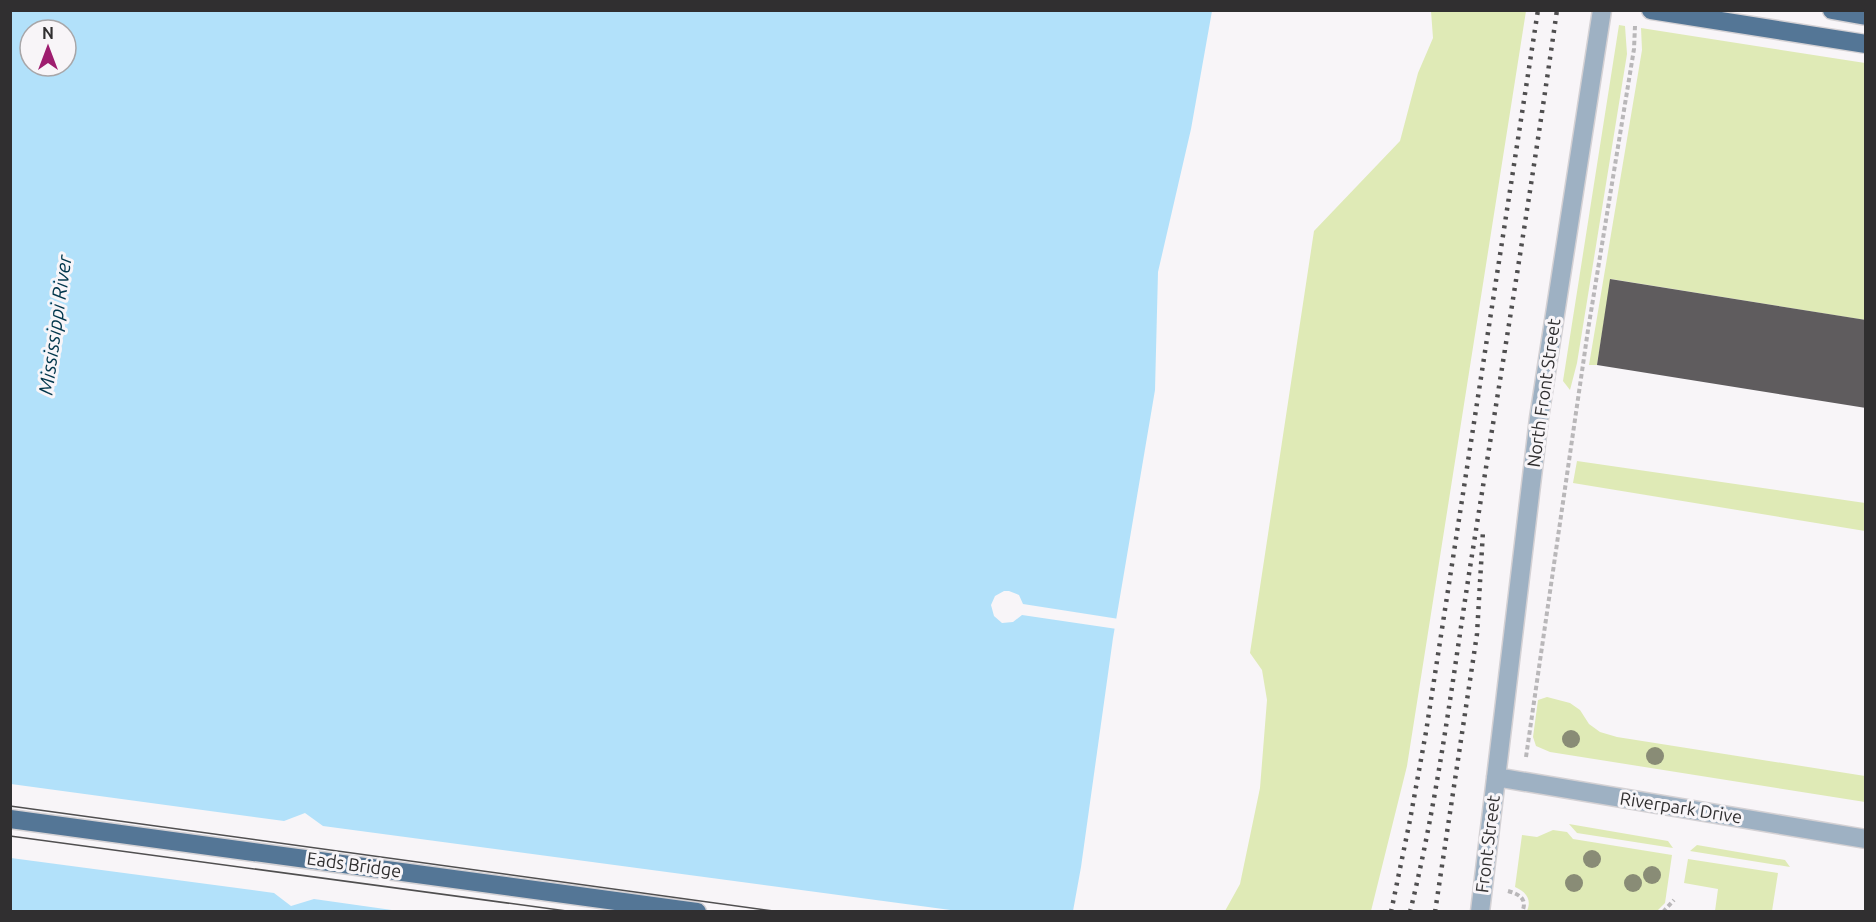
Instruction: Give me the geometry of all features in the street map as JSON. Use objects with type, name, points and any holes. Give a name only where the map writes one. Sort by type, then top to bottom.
[{"type":"main road","points":[[1832,10],[1866,16]]},
{"type":"main road","points":[[1643,15],[1866,44]]},
{"type":"main road","name":"Eads Bridge","points":[[10,819],[697,912]]},
{"type":"street","name":"North Front Street","points":[[1496,777],[1539,418],[1602,10]]},
{"type":"street","name":"Riverpark Drive","points":[[1496,777],[1866,839]]},
{"type":"street","name":"Front Street","points":[[1480,912],[1496,777]]},
{"type":"path","points":[[1528,742],[1588,330],[1634,49],[1643,15]]},
{"type":"path","points":[[1508,891],[1519,894],[1523,898],[1522,912]]},
{"type":"path","points":[[1663,912],[1674,900]]},
{"type":"green space","points":[[1431,11],[1526,11],[1407,766],[1371,911],[1225,911],[1240,884],[1260,788],[1267,700],[1262,670],[1250,653],[1314,231],[1400,141],[1418,73],[1433,38]]},
{"type":"green space","points":[[1619,25],[1625,26],[1627,54],[1577,363],[1570,390],[1563,381]]},
{"type":"green space","points":[[1641,28],[1865,63],[1865,320],[1611,279],[1597,365],[1589,365],[1642,50]]},
{"type":"green space","points":[[1577,461],[1865,503],[1865,531],[1573,483]]},
{"type":"green space","points":[[1547,697],[1570,703],[1580,710],[1589,724],[1600,732],[1617,737],[1865,776],[1865,802],[1550,752],[1536,746],[1533,737],[1538,700]]},
{"type":"green space","points":[[1569,824],[1668,841],[1673,848],[1577,833]]},
{"type":"green space","points":[[1553,830],[1567,832],[1573,839],[1672,855],[1665,903],[1657,911],[1527,911],[1529,903],[1527,896],[1515,887],[1522,835],[1537,837]]},
{"type":"green space","points":[[1697,845],[1785,860],[1790,867],[1690,851]]},
{"type":"green space","points":[[1688,859],[1778,873],[1772,911],[1715,911],[1718,889],[1684,883]]},
{"type":"water","name":"Mississippi River","points":[[10,11],[1212,11],[1191,129],[1158,272],[1155,390],[1113,638],[1073,911],[11,911]]},
{"type":"pier","points":[[1004,591],[1019,595],[1023,604],[1119,619],[1117,629],[1022,615],[1013,622],[1002,623],[994,616],[991,605],[995,596]]},
{"type":"pier","points":[[11,784],[284,821],[305,813],[323,826],[958,911],[406,912],[314,899],[291,906],[274,893],[11,858]]},
{"type":"building","points":[[1610,279],[1866,320],[1866,408],[1597,365]]},
{"type":"tram line","points":[[10,806],[781,912]]},
{"type":"tram line","points":[[10,836],[574,912]]},
{"type":"railway","points":[[1391,912],[1426,732],[1538,10]]},
{"type":"railway","points":[[1410,912],[1445,734],[1557,10]]},
{"type":"railway","points":[[1435,912],[1477,634],[1483,531]]}]
